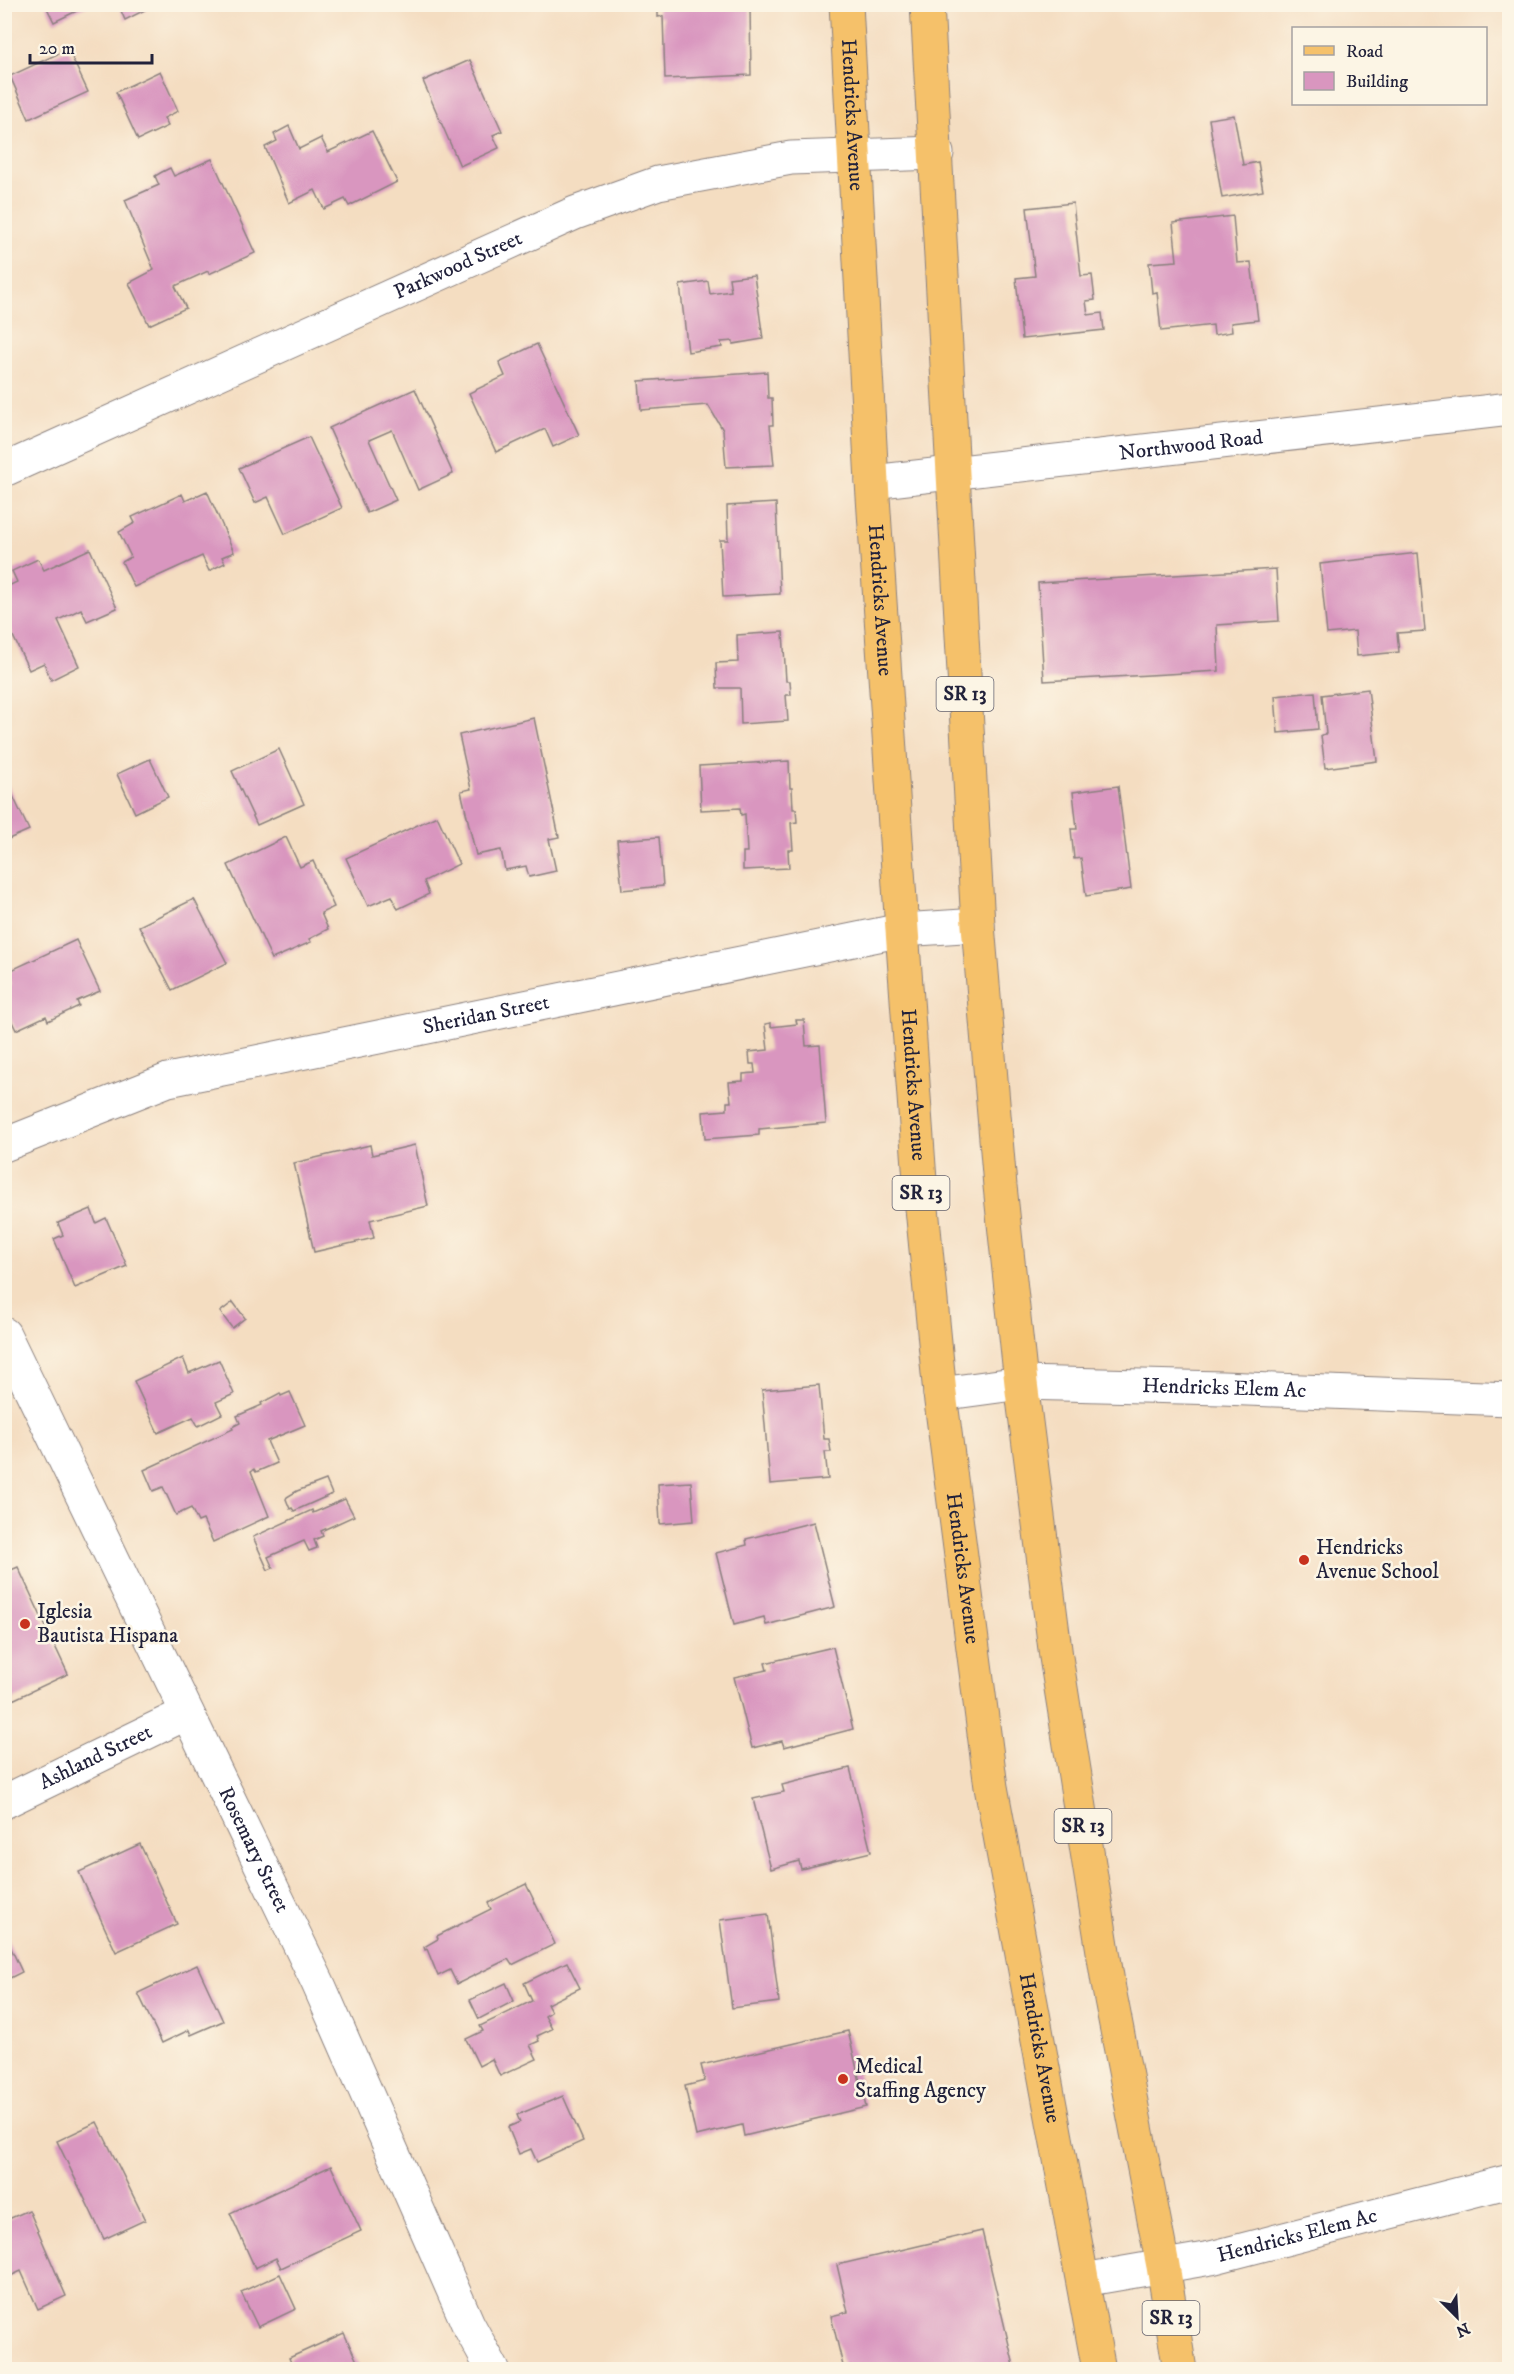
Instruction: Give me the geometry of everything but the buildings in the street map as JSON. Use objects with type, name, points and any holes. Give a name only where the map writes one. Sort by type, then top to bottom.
[{"type":"main road","name":"Hendricks Avenue","points":[[846,4],[872,482],[902,930],[922,1208],[940,1394],[992,1787],[1099,2370]]},
{"type":"main road","name":"SR 13","points":[[927,4],[978,924],[1000,1186],[1021,1383],[1058,1668],[1109,1989],[1163,2266],[1180,2370]]},
{"type":"street","name":"Parkwood Street","points":[[4,470],[575,213],[637,190],[658,183],[791,158],[854,154],[937,153]]},
{"type":"street","name":"Northwood Road","points":[[872,482],[1509,409]]},
{"type":"street","name":"Sheridan Street","points":[[4,1145],[168,1080],[902,930],[978,924]]},
{"type":"street","name":"Rosemary Street","points":[[4,1334],[318,1983],[468,2324],[493,2370]]},
{"type":"street","name":"Hendricks Elem Ac","points":[[940,1394],[1021,1383],[1509,1399]]},
{"type":"street","name":"Ashland Street","points":[[4,1802],[187,1713]]},
{"type":"street","name":"Hendricks Elem Ac","points":[[1083,2280],[1211,2258],[1509,2181]]},
{"type":"place","name":"Hendricks Avenue School","points":[[1304,1560]]},
{"type":"place","name":"Iglesia Bautista Hispana","points":[[25,1624]]},
{"type":"place","name":"Medical Staffing Agency","points":[[843,2079]]}]
